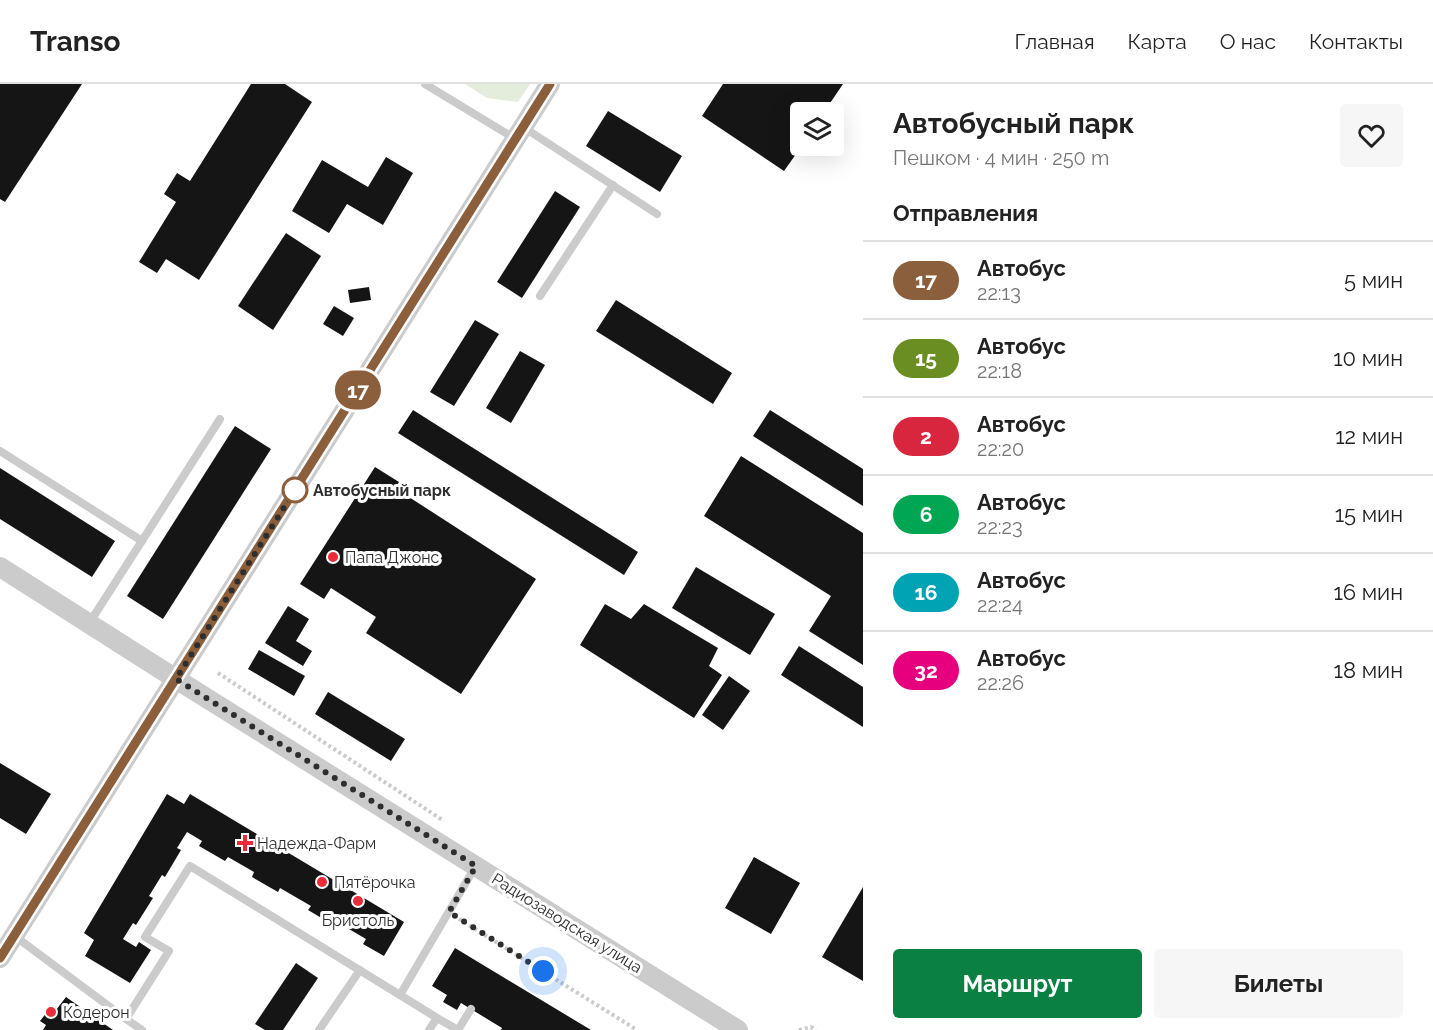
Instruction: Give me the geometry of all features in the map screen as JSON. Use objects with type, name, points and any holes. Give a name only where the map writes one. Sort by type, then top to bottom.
[{"type":"street","points":[[0,958],[550,84]]},
{"type":"street","name":"Радиозаводская улица","points":[[0,567],[738,1030]]},
{"type":"lane","points":[[425,84],[613,185],[657,214]]},
{"type":"lane","points":[[540,296],[613,185]]},
{"type":"lane","points":[[89,623],[220,419]]},
{"type":"lane","points":[[0,451],[142,541]]},
{"type":"lane","points":[[126,1019],[169,951],[145,937],[190,866],[458,1030],[471,1009]]},
{"type":"lane","points":[[400,994],[476,866]]},
{"type":"lane","points":[[14,936],[142,1030]]},
{"type":"lane","points":[[320,1030],[360,970]]},
{"type":"lane","points":[[429,1030],[437,1018]]},
{"type":"path","points":[[449,912],[637,1030]]},
{"type":"path","points":[[799,1030],[811,1027],[816,1030]]},
{"type":"green space","points":[[465,84],[530,84],[518,102],[487,98]]},
{"type":"building","points":[[0,84],[82,84],[5,202],[0,199]]},
{"type":"building","points":[[251,84],[285,84],[312,102],[199,280],[166,259],[157,273],[139,262],[176,202],[164,194],[177,173],[190,181]]},
{"type":"building","points":[[723,84],[843,84],[831,102],[790,102],[790,156],[795,156],[784,171],[702,116]]},
{"type":"building","points":[[608,111],[682,156],[660,192],[586,146]]},
{"type":"building","points":[[386,157],[413,173],[383,225],[347,204],[329,233],[292,211],[322,160],[368,187]]},
{"type":"building","points":[[555,191],[580,207],[522,298],[497,282]]},
{"type":"building","points":[[286,233],[321,256],[273,330],[238,306]]},
{"type":"building","points":[[369,287],[371,300],[350,303],[348,290]]},
{"type":"building","points":[[616,300],[732,373],[713,404],[596,331]]},
{"type":"building","points":[[334,306],[354,318],[343,336],[323,324]]},
{"type":"building","points":[[475,320],[499,334],[454,406],[430,392]]},
{"type":"building","points":[[520,351],[545,365],[511,423],[486,408]]},
{"type":"building","points":[[413,410],[638,552],[624,575],[398,433]]},
{"type":"building","points":[[770,410],[863,469],[863,506],[753,436]]},
{"type":"building","points":[[235,426],[271,449],[163,619],[127,596]]},
{"type":"building","points":[[741,456],[863,533],[863,665],[809,631],[831,596],[704,516]]},
{"type":"building","points":[[375,467],[399,482],[395,488],[536,579],[461,694],[366,633],[376,617],[331,588],[324,599],[300,584]]},
{"type":"building","points":[[0,468],[115,541],[92,577],[0,519]]},
{"type":"building","points":[[696,567],[775,614],[750,655],[672,608]]},
{"type":"building","points":[[605,604],[631,619],[644,604],[718,648],[709,666],[722,675],[694,718],[580,645]]},
{"type":"building","points":[[288,606],[309,619],[296,641],[312,651],[303,666],[265,643]]},
{"type":"building","points":[[799,646],[863,687],[863,727],[781,675]]},
{"type":"building","points":[[259,650],[305,676],[294,696],[248,669]]},
{"type":"building","points":[[729,676],[750,691],[723,730],[702,715]]},
{"type":"building","points":[[328,692],[405,739],[391,761],[315,714]]},
{"type":"building","points":[[0,763],[51,794],[26,834],[0,818]]},
{"type":"building","points":[[167,794],[184,804],[190,794],[404,922],[384,956],[363,944],[366,939],[337,922],[335,926],[308,910],[311,906],[280,888],[278,892],[252,877],[254,872],[228,857],[225,861],[199,846],[202,841],[187,832],[177,848],[181,850],[165,877],[162,875],[149,896],[153,898],[136,925],[133,923],[123,939],[136,947],[139,942],[151,950],[130,983],[85,956],[94,940],[84,933]]},
{"type":"building","points":[[754,857],[800,883],[771,934],[725,908]]},
{"type":"building","points":[[863,887],[863,981],[822,957]]},
{"type":"building","points":[[455,948],[591,1030],[501,1030],[502,1028],[461,1003],[457,1010],[443,1002],[447,995],[432,986]]},
{"type":"building","points":[[296,963],[318,978],[283,1030],[265,1030],[255,1024]]},
{"type":"building","points":[[66,997],[113,1030],[43,1030],[46,1025],[40,1021],[51,1007],[56,1010]]},
{"type":"bus line","name":"17","points":[[0,958],[550,84]]},
{"type":"place","name":"Автобусный парк","points":[[295,490]]},
{"type":"place","name":"Папа Джонс","points":[[333,557]]},
{"type":"place","name":"Надежда-Фарм","points":[[245,843]]},
{"type":"place","name":"Пятёрочка","points":[[322,882]]},
{"type":"place","name":"Бристоль","points":[[358,901]]},
{"type":"place","name":"Кодерон","points":[[51,1012]]},
{"type":"route","points":[[295,490],[176,679],[476,866],[449,912],[543,971]]}]
